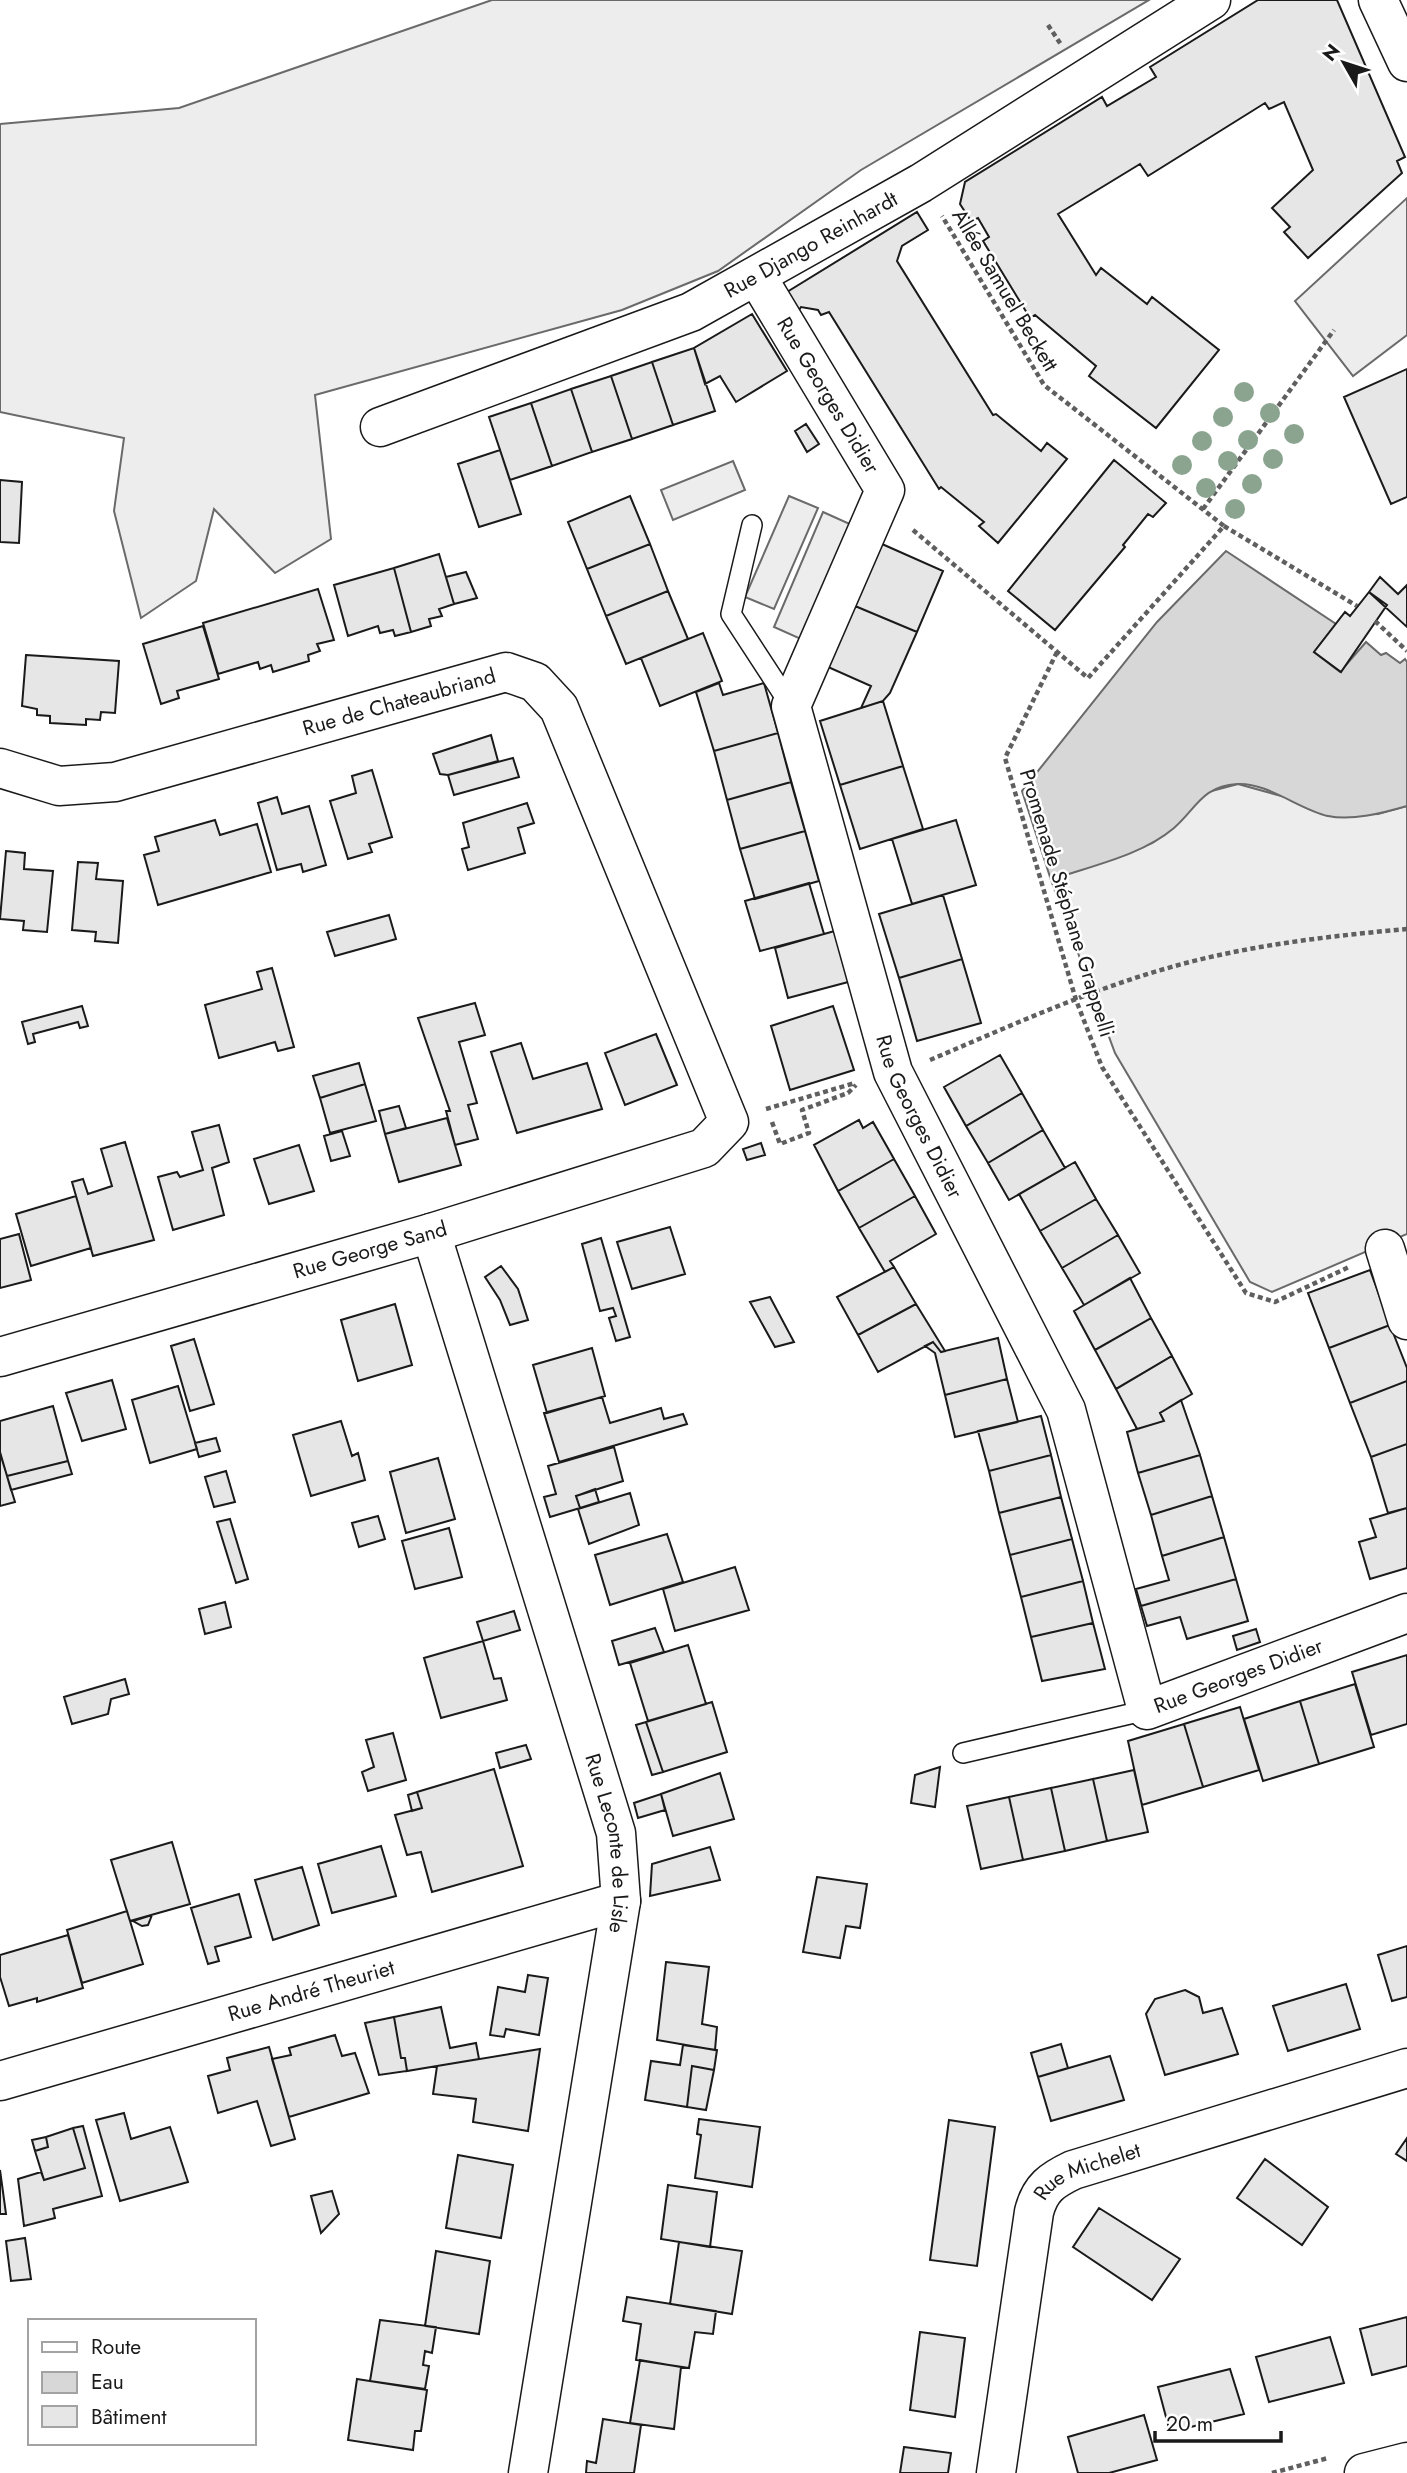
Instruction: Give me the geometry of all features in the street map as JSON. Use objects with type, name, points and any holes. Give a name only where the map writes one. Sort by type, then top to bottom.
[{"type":"street","name":"Rue Django Reinhardt","points":[[380,427],[691,312],[922,183],[1211,0]]},
{"type":"street","points":[[1378,0],[1407,62]]},
{"type":"street","name":"Rue Georges Didier","points":[[757,277],[885,490],[791,706],[893,1072],[1066,1410],[1147,1710],[1407,1613]]},
{"type":"street","name":"Rue de Chateaubriand","points":[[0,768],[59,786],[115,782],[506,672],[535,682],[559,708],[729,1122]]},
{"type":"street","name":"Rue George Sand","points":[[0,1357],[431,1233],[705,1148],[729,1122]]},
{"type":"street","name":"Rue Leconte de Lisle","points":[[431,1233],[616,1833],[621,1901],[528,2473]]},
{"type":"street","points":[[1385,1250],[1407,1320]]},
{"type":"street","name":"Rue André Theuriet","points":[[0,2081],[621,1901]]},
{"type":"street","name":"Rue Michelet","points":[[996,2473],[1034,2212],[1038,2196],[1051,2180],[1073,2170],[1407,2068]]},
{"type":"street","points":[[1364,2473],[1407,2462]]},
{"type":"lane","points":[[751,525],[731,614],[791,706]]},
{"type":"lane","points":[[963,1753],[1147,1710]]},
{"type":"path","points":[[1048,25],[1059,42]]},
{"type":"path","name":"Allée Samuel Beckett","points":[[922,183],[1044,385],[1224,526]]},
{"type":"path","points":[[1203,509],[1334,330]]},
{"type":"path","points":[[885,490],[900,519],[1088,678],[1224,526],[1357,606]]},
{"type":"path","points":[[1375,621],[1407,651]]},
{"type":"path","name":"Promenade Stéphane Grappelli","points":[[1057,653],[1005,758],[1076,1000],[1102,1067],[1246,1293],[1275,1302],[1385,1250]]},
{"type":"path","points":[[893,1072],[919,1065],[1076,1000],[1175,965],[1275,945],[1407,929]]},
{"type":"path","points":[[767,1109],[780,1144],[809,1133],[802,1110],[848,1093],[859,1082],[782,1105]]},
{"type":"shaded area","points":[[492,0],[1149,0],[861,170],[718,271],[622,310],[315,395],[331,539],[275,573],[214,509],[196,581],[141,618],[114,511],[124,438],[0,412],[0,124],[179,108]]},
{"type":"shaded area","points":[[1407,198],[1407,335],[1353,376],[1295,301]]},
{"type":"shaded area","points":[[733,461],[745,490],[673,520],[661,490]]},
{"type":"shaded area","points":[[789,496],[818,508],[774,609],[745,597]]},
{"type":"shaded area","points":[[823,512],[852,525],[803,640],[774,627]]},
{"type":"shaded area","points":[[1238,784],[1285,797],[1328,816],[1378,814],[1407,806],[1407,1234],[1272,1292],[1250,1282],[1115,1053],[1051,880],[1152,843],[1174,827],[1204,793]]},
{"type":"water","points":[[1226,551],[1336,624],[1314,652],[1340,672],[1366,642],[1381,655],[1386,653],[1400,663],[1405,659],[1407,806],[1368,816],[1337,817],[1317,813],[1260,787],[1237,784],[1225,786],[1207,794],[1182,821],[1161,838],[1131,853],[1051,880],[1022,791],[1157,622]]},
{"type":"building","points":[[1258,0],[1337,0],[1405,157],[1397,161],[1402,173],[1308,258],[1284,232],[1290,227],[1272,208],[1313,170],[1284,102],[1269,109],[1265,103],[1148,176],[1140,164],[1058,214],[1096,275],[1101,268],[1147,304],[1152,297],[1219,350],[1156,428],[1089,376],[1096,366],[1035,315],[1030,318],[983,241],[989,237],[978,218],[971,221],[960,204],[965,182],[1102,97],[1107,106],[1156,77],[1150,67]]},
{"type":"building","points":[[917,212],[928,230],[902,246],[897,261],[993,415],[996,414],[1041,451],[1047,443],[1067,459],[998,543],[979,526],[984,522],[941,487],[939,489],[829,312],[821,315],[818,310],[801,307],[799,310],[787,292]]},
{"type":"building","points":[[752,314],[787,371],[736,402],[720,376],[705,384],[694,348]]},
{"type":"building","points":[[694,348],[715,411],[673,425],[652,362]]},
{"type":"building","points":[[652,362],[673,425],[632,439],[611,376]]},
{"type":"building","points":[[1407,369],[1407,497],[1391,504],[1344,397]]},
{"type":"building","points":[[611,376],[632,439],[592,452],[571,389]]},
{"type":"building","points":[[571,389],[592,452],[552,466],[531,403]]},
{"type":"building","points":[[531,403],[552,466],[510,480],[489,417]]},
{"type":"building","points":[[806,424],[819,444],[807,452],[795,431]]},
{"type":"building","points":[[500,450],[521,514],[479,527],[458,464]]},
{"type":"building","points":[[1114,460],[1166,503],[1153,517],[1148,514],[1123,545],[1125,547],[1055,630],[1008,591]]},
{"type":"building","points":[[0,480],[22,482],[19,543],[0,542]]},
{"type":"building","points":[[630,496],[650,544],[587,569],[568,522]]},
{"type":"building","points":[[650,544],[668,591],[606,616],[587,569]]},
{"type":"building","points":[[882,544],[943,571],[917,632],[855,606]]},
{"type":"building","points":[[439,554],[454,604],[439,609],[442,616],[429,619],[431,626],[411,632],[394,568]]},
{"type":"building","points":[[394,568],[411,632],[395,636],[393,630],[380,633],[378,626],[348,636],[334,585]]},
{"type":"building","points":[[466,572],[477,598],[454,604],[446,577]]},
{"type":"building","points":[[1380,577],[1398,594],[1407,585],[1407,627],[1369,592]]},
{"type":"building","points":[[318,589],[334,640],[317,644],[320,651],[308,655],[309,661],[273,672],[271,665],[260,669],[258,662],[218,674],[203,623]]},
{"type":"building","points":[[668,591],[688,639],[626,664],[606,616]]},
{"type":"building","points":[[1369,592],[1387,605],[1341,672],[1314,652],[1345,612],[1350,616]]},
{"type":"building","points":[[855,606],[917,632],[890,693],[883,701],[861,708],[871,686],[828,667]]},
{"type":"building","points":[[203,626],[219,679],[177,691],[179,698],[161,704],[143,644]]},
{"type":"building","points":[[703,633],[722,681],[660,706],[641,658]]},
{"type":"building","points":[[26,655],[119,661],[115,713],[101,712],[100,720],[86,719],[86,725],[50,723],[50,716],[37,715],[37,709],[22,706]]},
{"type":"building","points":[[719,683],[723,695],[764,683],[778,733],[714,751],[696,692]]},
{"type":"building","points":[[883,701],[903,766],[840,785],[820,721]]},
{"type":"building","points":[[778,733],[791,782],[727,800],[714,751]]},
{"type":"building","points":[[491,735],[498,761],[448,775],[440,774],[433,754]]},
{"type":"building","points":[[513,758],[519,777],[454,795],[448,775]]},
{"type":"building","points":[[903,766],[923,829],[860,849],[840,785]]},
{"type":"building","points":[[372,770],[392,837],[369,844],[372,852],[348,859],[330,801],[356,793],[352,776]]},
{"type":"building","points":[[791,782],[805,831],[740,849],[727,800]]},
{"type":"building","points":[[277,797],[282,814],[309,806],[326,865],[303,872],[301,864],[277,870],[258,803]]},
{"type":"building","points":[[527,803],[534,823],[518,828],[525,853],[468,870],[462,849],[469,847],[463,823]]},
{"type":"building","points":[[215,820],[220,835],[257,824],[271,872],[158,905],[144,855],[159,851],[155,837]]},
{"type":"building","points":[[956,820],[976,885],[912,904],[892,839]]},
{"type":"building","points":[[805,831],[819,881],[755,899],[740,849]]},
{"type":"building","points":[[6,851],[25,853],[24,869],[53,871],[47,932],[23,930],[24,921],[0,919]]},
{"type":"building","points":[[78,862],[98,863],[96,879],[123,881],[118,943],[95,941],[96,932],[72,930]]},
{"type":"building","points":[[809,883],[824,934],[760,951],[745,901]]},
{"type":"building","points":[[943,895],[962,959],[899,978],[879,914]]},
{"type":"building","points":[[389,915],[396,939],[335,956],[327,932]]},
{"type":"building","points":[[838,930],[852,981],[788,998],[775,948]]},
{"type":"building","points":[[962,959],[981,1023],[917,1041],[899,978]]},
{"type":"building","points":[[272,968],[294,1047],[278,1051],[275,1042],[219,1058],[205,1005],[262,989],[257,972]]},
{"type":"building","points":[[475,1003],[485,1035],[459,1042],[477,1103],[468,1105],[478,1139],[455,1145],[446,1111],[450,1111],[418,1018]]},
{"type":"building","points":[[82,1006],[88,1026],[80,1028],[78,1022],[33,1034],[35,1042],[28,1044],[22,1022]]},
{"type":"building","points":[[833,1006],[854,1070],[790,1090],[771,1026]]},
{"type":"building","points":[[656,1034],[677,1085],[625,1105],[605,1053]]},
{"type":"building","points":[[521,1043],[533,1079],[587,1063],[602,1109],[517,1133],[491,1052]]},
{"type":"building","points":[[1000,1055],[1022,1093],[966,1126],[944,1087]]},
{"type":"building","points":[[359,1063],[365,1084],[320,1098],[313,1076]]},
{"type":"building","points":[[365,1084],[376,1121],[330,1133],[320,1098]]},
{"type":"building","points":[[1022,1093],[1043,1130],[988,1163],[966,1126]]},
{"type":"building","points":[[399,1106],[406,1128],[385,1134],[379,1111]]},
{"type":"building","points":[[447,1118],[461,1165],[399,1182],[385,1134]]},
{"type":"building","points":[[859,1120],[863,1128],[873,1122],[894,1159],[838,1191],[814,1145]]},
{"type":"building","points":[[219,1125],[229,1162],[212,1168],[224,1215],[173,1230],[158,1177],[177,1172],[180,1177],[203,1170],[192,1132]]},
{"type":"building","points":[[1043,1130],[1065,1168],[1009,1200],[988,1163]]},
{"type":"building","points":[[342,1131],[350,1156],[331,1161],[324,1136]]},
{"type":"building","points":[[125,1142],[154,1240],[93,1256],[72,1182],[83,1179],[88,1194],[112,1186],[101,1149]]},
{"type":"building","points":[[761,1143],[765,1155],[747,1160],[743,1149]]},
{"type":"building","points":[[299,1145],[314,1191],[269,1204],[254,1159]]},
{"type":"building","points":[[894,1159],[915,1196],[859,1228],[838,1191]]},
{"type":"building","points":[[1075,1162],[1096,1199],[1040,1231],[1019,1194]]},
{"type":"building","points":[[76,1196],[91,1248],[31,1266],[16,1214]]},
{"type":"building","points":[[915,1196],[936,1234],[890,1261],[894,1267],[885,1272],[859,1228]]},
{"type":"building","points":[[1096,1199],[1118,1235],[1062,1268],[1040,1231]]},
{"type":"building","points":[[670,1227],[685,1274],[632,1289],[617,1242]]},
{"type":"building","points":[[19,1234],[31,1280],[0,1288],[0,1239]]},
{"type":"building","points":[[1118,1235],[1140,1273],[1084,1305],[1062,1268]]},
{"type":"building","points":[[601,1238],[630,1337],[616,1341],[609,1318],[616,1316],[613,1308],[600,1311],[582,1244]]},
{"type":"building","points":[[501,1266],[518,1289],[528,1320],[510,1325],[500,1300],[485,1277]]},
{"type":"building","points":[[894,1267],[916,1304],[858,1335],[837,1297]]},
{"type":"building","points":[[1370,1270],[1390,1325],[1329,1348],[1308,1293]]},
{"type":"building","points":[[1130,1278],[1151,1318],[1095,1350],[1074,1311]]},
{"type":"building","points":[[770,1297],[794,1342],[775,1347],[750,1302]]},
{"type":"building","points":[[395,1304],[412,1365],[358,1381],[341,1320]]},
{"type":"building","points":[[916,1304],[945,1351],[941,1352],[933,1342],[878,1372],[858,1335]]},
{"type":"building","points":[[1151,1318],[1172,1356],[1116,1389],[1095,1350]]},
{"type":"building","points":[[1390,1325],[1407,1368],[1407,1381],[1350,1403],[1329,1348]]},
{"type":"building","points":[[998,1338],[1007,1379],[945,1395],[935,1353],[925,1346],[933,1342],[941,1352]]},
{"type":"building","points":[[194,1339],[214,1404],[190,1411],[171,1346]]},
{"type":"building","points":[[592,1348],[605,1396],[547,1413],[533,1365]]},
{"type":"building","points":[[1172,1356],[1192,1394],[1160,1413],[1164,1421],[1137,1429],[1116,1389]]},
{"type":"building","points":[[1007,1379],[1018,1422],[955,1437],[945,1395]]},
{"type":"building","points":[[112,1380],[126,1429],[82,1441],[66,1393]]},
{"type":"building","points":[[1407,1381],[1407,1444],[1371,1457],[1350,1403]]},
{"type":"building","points":[[178,1386],[197,1449],[150,1463],[132,1400]]},
{"type":"building","points":[[602,1397],[610,1423],[661,1408],[664,1419],[683,1414],[687,1424],[559,1462],[544,1413]]},
{"type":"building","points":[[1181,1400],[1200,1455],[1138,1473],[1127,1432],[1164,1421],[1160,1413]]},
{"type":"building","points":[[53,1406],[68,1461],[7,1476],[0,1452],[0,1421]]},
{"type":"building","points":[[1041,1416],[1051,1455],[989,1471],[978,1431]]},
{"type":"building","points":[[341,1421],[352,1456],[358,1453],[365,1480],[311,1496],[293,1435]]},
{"type":"building","points":[[216,1438],[220,1451],[199,1457],[195,1443]]},
{"type":"building","points":[[1407,1444],[1407,1508],[1388,1513],[1371,1457]]},
{"type":"building","points":[[614,1447],[623,1481],[576,1496],[580,1508],[550,1517],[544,1497],[556,1494],[548,1466]]},
{"type":"building","points":[[0,1453],[15,1502],[0,1506]]},
{"type":"building","points":[[1051,1455],[1061,1497],[999,1513],[989,1471]]},
{"type":"building","points":[[1200,1455],[1212,1496],[1151,1515],[1138,1473]]},
{"type":"building","points":[[438,1458],[455,1519],[406,1533],[390,1472]]},
{"type":"building","points":[[68,1461],[72,1474],[11,1490],[7,1476]]},
{"type":"building","points":[[226,1471],[235,1502],[214,1507],[205,1477]]},
{"type":"building","points":[[595,1489],[599,1502],[580,1508],[576,1496]]},
{"type":"building","points":[[630,1493],[639,1525],[589,1544],[578,1509]]},
{"type":"building","points":[[1212,1496],[1224,1537],[1162,1556],[1151,1515]]},
{"type":"building","points":[[1061,1497],[1072,1539],[1010,1555],[999,1513]]},
{"type":"building","points":[[1407,1508],[1407,1568],[1370,1579],[1359,1542],[1376,1537],[1370,1519]]},
{"type":"building","points":[[378,1516],[385,1539],[359,1547],[352,1523]]},
{"type":"building","points":[[230,1519],[248,1579],[236,1583],[217,1522]]},
{"type":"building","points":[[449,1528],[462,1577],[415,1589],[402,1541]]},
{"type":"building","points":[[667,1534],[683,1582],[610,1605],[595,1555]]},
{"type":"building","points":[[1224,1537],[1236,1579],[1141,1606],[1136,1589],[1169,1580],[1162,1556]]},
{"type":"building","points":[[1072,1539],[1083,1581],[1021,1597],[1010,1555]]},
{"type":"building","points":[[735,1567],[749,1610],[675,1631],[663,1589]]},
{"type":"building","points":[[1236,1579],[1248,1621],[1187,1639],[1180,1617],[1147,1626],[1141,1606]]},
{"type":"building","points":[[1083,1581],[1093,1623],[1031,1637],[1021,1597]]},
{"type":"building","points":[[225,1602],[231,1627],[205,1634],[199,1609]]},
{"type":"building","points":[[514,1611],[520,1630],[483,1641],[477,1622]]},
{"type":"building","points":[[1093,1623],[1105,1669],[1042,1681],[1031,1637]]},
{"type":"building","points":[[655,1628],[664,1652],[619,1665],[612,1641]]},
{"type":"building","points":[[1256,1629],[1260,1642],[1237,1650],[1233,1636]]},
{"type":"building","points":[[483,1641],[494,1679],[501,1678],[507,1700],[441,1718],[424,1658]]},
{"type":"building","points":[[688,1645],[706,1704],[648,1721],[630,1663]]},
{"type":"building","points":[[1407,1655],[1407,1724],[1371,1735],[1352,1672]]},
{"type":"building","points":[[125,1679],[129,1694],[111,1699],[108,1714],[72,1724],[64,1697]]},
{"type":"building","points":[[1355,1684],[1374,1747],[1319,1764],[1300,1701]]},
{"type":"building","points":[[1300,1701],[1319,1764],[1263,1781],[1244,1719]]},
{"type":"building","points":[[712,1702],[727,1752],[663,1772],[646,1722]]},
{"type":"building","points":[[1240,1707],[1259,1770],[1203,1787],[1184,1724]]},
{"type":"building","points":[[646,1722],[663,1772],[652,1775],[636,1725]]},
{"type":"building","points":[[1184,1724],[1203,1787],[1142,1805],[1128,1741]]},
{"type":"building","points":[[393,1733],[406,1780],[368,1791],[362,1772],[374,1767],[366,1740]]},
{"type":"building","points":[[526,1745],[531,1759],[500,1768],[496,1753]]},
{"type":"building","points":[[940,1767],[935,1807],[911,1803],[915,1775]]},
{"type":"building","points":[[494,1769],[523,1866],[432,1892],[421,1852],[407,1855],[395,1815],[422,1808],[417,1792]]},
{"type":"building","points":[[1134,1770],[1148,1832],[1107,1841],[1093,1779]]},
{"type":"building","points":[[720,1773],[734,1819],[673,1836],[661,1794]]},
{"type":"building","points":[[1093,1779],[1107,1841],[1065,1851],[1051,1788]]},
{"type":"building","points":[[1051,1788],[1065,1851],[1023,1860],[1009,1797]]},
{"type":"building","points":[[417,1792],[422,1808],[412,1811],[408,1795]]},
{"type":"building","points":[[661,1794],[665,1810],[638,1818],[634,1803]]},
{"type":"building","points":[[1009,1797],[1023,1860],[981,1869],[967,1806]]},
{"type":"building","points":[[172,1842],[190,1904],[130,1921],[111,1860]]},
{"type":"building","points":[[381,1846],[396,1896],[332,1913],[318,1864]]},
{"type":"building","points":[[710,1847],[720,1880],[650,1896],[652,1864]]},
{"type":"building","points":[[302,1867],[319,1925],[273,1940],[255,1880]]},
{"type":"building","points":[[817,1877],[867,1884],[860,1928],[846,1926],[840,1958],[803,1952]]},
{"type":"building","points":[[239,1894],[251,1937],[215,1947],[219,1961],[208,1964],[191,1908]]},
{"type":"building","points":[[127,1911],[143,1964],[82,1983],[67,1930]]},
{"type":"building","points":[[152,1915],[148,1925],[142,1926],[133,1921]]},
{"type":"building","points":[[68,1935],[83,1988],[37,2002],[37,1998],[9,2006],[0,1977],[0,1955]]},
{"type":"building","points":[[1407,1946],[1407,1997],[1392,2001],[1378,1955]]},
{"type":"building","points":[[666,1962],[709,1967],[702,2024],[717,2027],[715,2050],[657,2040]]},
{"type":"building","points":[[528,1975],[548,1978],[539,2035],[506,2029],[504,2037],[490,2035],[498,1987],[525,1992]]},
{"type":"building","points":[[1346,1984],[1360,2029],[1288,2051],[1273,2006]]},
{"type":"building","points":[[1185,1990],[1199,1997],[1203,2013],[1222,2008],[1238,2054],[1165,2075],[1146,2014],[1155,1999]]},
{"type":"building","points":[[441,2007],[450,2048],[476,2043],[479,2059],[407,2071],[405,2058],[401,2058],[394,2017]]},
{"type":"building","points":[[394,2017],[401,2058],[405,2058],[407,2071],[379,2075],[365,2023]]},
{"type":"building","points":[[335,2035],[342,2056],[355,2053],[369,2093],[289,2117],[272,2059],[291,2055],[289,2048]]},
{"type":"building","points":[[1061,2044],[1068,2068],[1038,2077],[1031,2053]]},
{"type":"building","points":[[683,2045],[717,2050],[714,2070],[692,2066],[687,2107],[645,2100],[651,2061],[680,2065]]},
{"type":"building","points":[[269,2047],[295,2139],[271,2146],[257,2101],[218,2113],[208,2076],[230,2070],[227,2058]]},
{"type":"building","points":[[540,2049],[528,2131],[473,2122],[476,2099],[433,2094],[437,2066]]},
{"type":"building","points":[[1110,2056],[1124,2100],[1051,2121],[1038,2077]]},
{"type":"building","points":[[692,2066],[714,2070],[706,2110],[687,2107]]},
{"type":"building","points":[[124,2113],[131,2139],[170,2127],[188,2182],[120,2201],[96,2120]]},
{"type":"building","points":[[699,2119],[760,2127],[752,2187],[695,2178],[701,2135],[697,2134]]},
{"type":"building","points":[[949,2120],[995,2127],[977,2266],[930,2260]]},
{"type":"building","points":[[83,2126],[102,2196],[53,2209],[55,2218],[24,2226],[18,2179],[41,2172],[44,2180],[85,2168],[73,2128]]},
{"type":"building","points":[[73,2128],[85,2168],[44,2180],[35,2151],[48,2147],[46,2137]]},
{"type":"building","points":[[46,2137],[48,2147],[35,2151],[32,2140]]},
{"type":"building","points":[[1407,2138],[1407,2161],[1396,2154]]},
{"type":"building","points":[[458,2155],[513,2165],[501,2238],[446,2228]]},
{"type":"building","points":[[1265,2159],[1328,2207],[1302,2245],[1237,2198]]},
{"type":"building","points":[[0,2170],[6,2214],[0,2214]]},
{"type":"building","points":[[668,2185],[717,2192],[710,2247],[661,2239]]},
{"type":"building","points":[[332,2191],[339,2214],[321,2233],[311,2196]]},
{"type":"building","points":[[1099,2208],[1180,2259],[1152,2300],[1073,2247]]},
{"type":"building","points":[[25,2238],[31,2279],[11,2281],[6,2241]]},
{"type":"building","points":[[679,2242],[742,2251],[732,2314],[670,2304]]},
{"type":"building","points":[[436,2251],[490,2261],[479,2334],[425,2326]]},
{"type":"building","points":[[627,2297],[716,2311],[713,2334],[695,2332],[689,2368],[636,2360],[641,2324],[623,2321]]},
{"type":"building","points":[[1407,2317],[1407,2366],[1372,2375],[1360,2329]]},
{"type":"building","points":[[380,2320],[436,2327],[432,2353],[425,2351],[423,2365],[429,2366],[425,2389],[370,2381]]},
{"type":"building","points":[[920,2332],[965,2338],[955,2417],[910,2410]]},
{"type":"building","points":[[1330,2337],[1344,2383],[1269,2402],[1256,2357]]},
{"type":"building","points":[[640,2360],[681,2367],[674,2429],[630,2423]]},
{"type":"building","points":[[1230,2369],[1244,2414],[1170,2432],[1158,2387]]},
{"type":"building","points":[[357,2379],[427,2390],[421,2431],[415,2431],[413,2450],[348,2440]]},
{"type":"building","points":[[1144,2415],[1157,2460],[1109,2473],[1078,2473],[1068,2437]]},
{"type":"building","points":[[603,2419],[641,2425],[634,2473],[586,2473],[587,2461],[596,2463]]},
{"type":"building","points":[[904,2447],[951,2453],[948,2473],[900,2473]]}]
